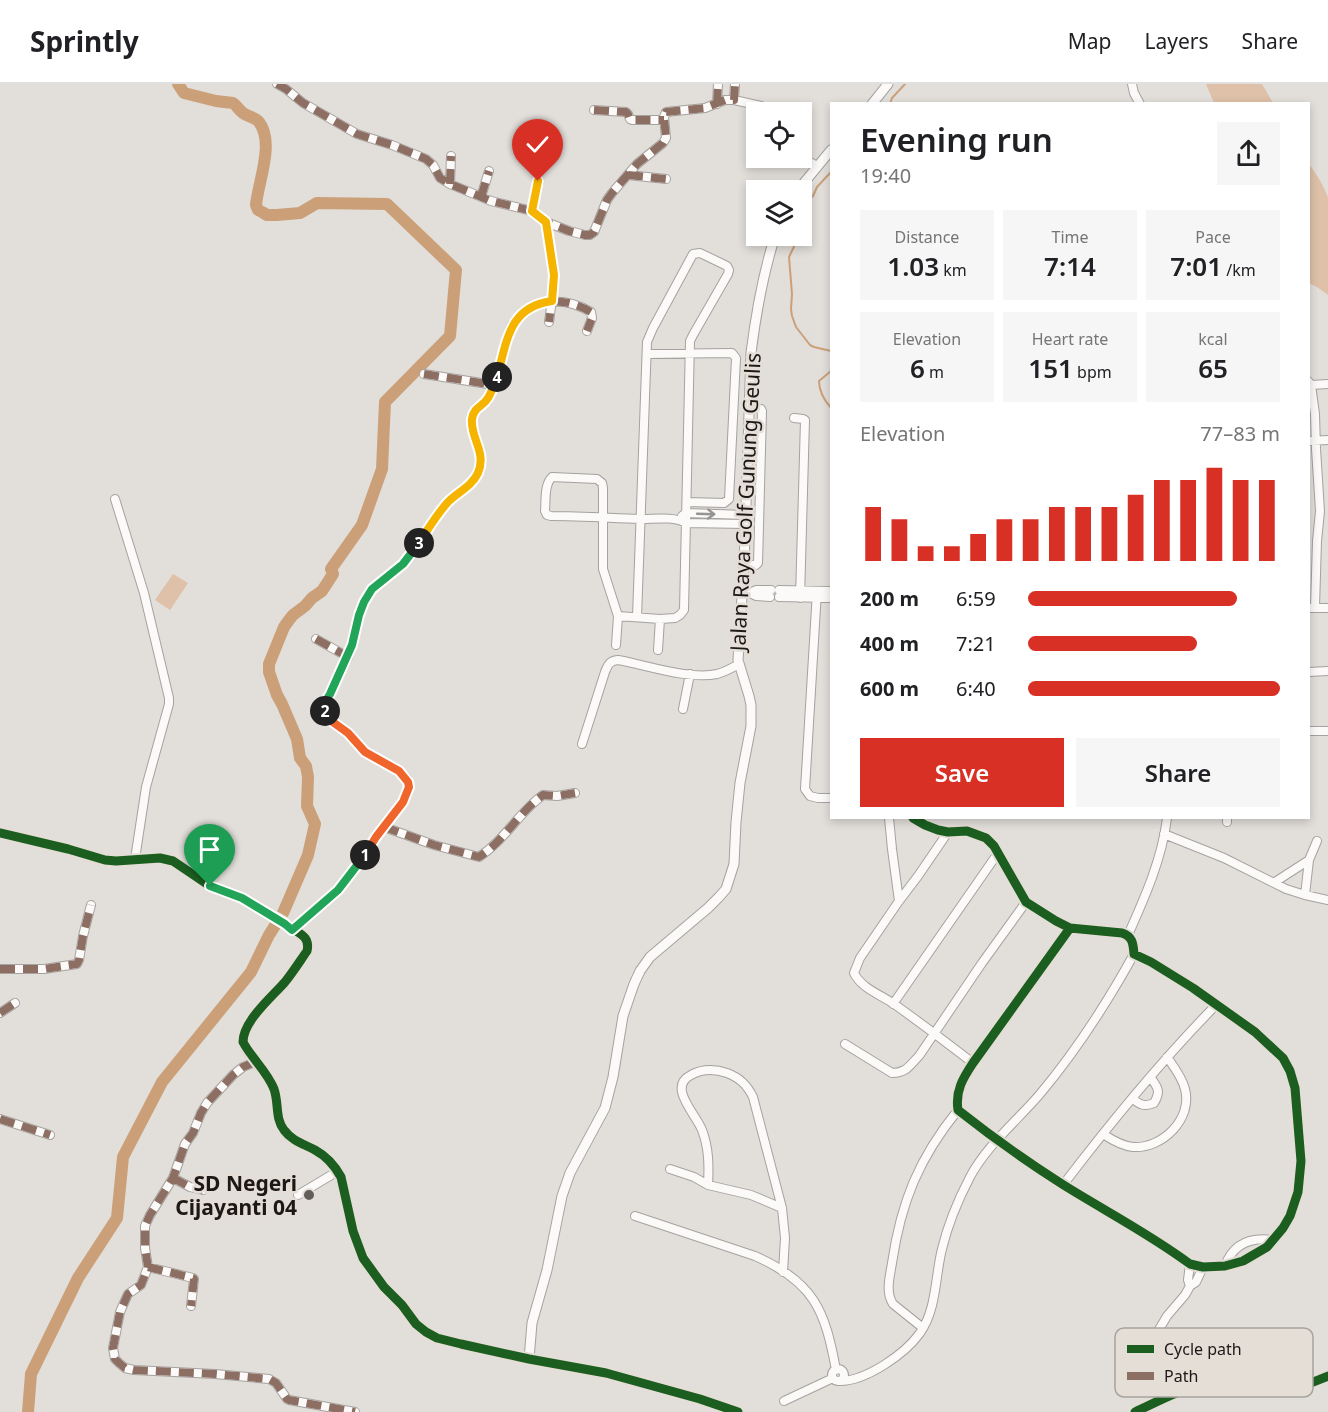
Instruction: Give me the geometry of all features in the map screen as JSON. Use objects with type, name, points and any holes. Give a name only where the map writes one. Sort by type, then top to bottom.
[{"type":"main road","points":[[874,102],[888,84]]},
{"type":"main road","points":[[806,180],[830,151]]},
{"type":"main road","name":"Jalan Raya Golf Gunung Geulis","points":[[529,1359],[532,1323],[547,1270],[562,1196],[570,1173],[605,1108],[614,1077],[623,1016],[634,984],[650,957],[708,908],[726,889],[734,864],[740,783],[751,726],[751,705],[739,664],[747,593],[744,565],[751,353],[755,322],[772,246]]},
{"type":"main road","points":[[529,1359],[606,1373],[738,1412]]},
{"type":"main road","points":[[1313,1382],[1328,1376]]},
{"type":"main road","points":[[1135,1412],[1170,1397]]},
{"type":"street","points":[[277,84],[303,103],[357,134],[393,145],[426,159],[444,181],[450,184],[501,204],[532,211],[546,222],[585,235],[594,232],[607,200],[628,175],[663,143],[666,138],[664,114],[669,111],[705,108],[725,100],[746,103]]},
{"type":"street","points":[[717,104],[718,84]]},
{"type":"street","points":[[734,100],[735,84]]},
{"type":"street","points":[[1132,84],[1139,102]]},
{"type":"street","points":[[594,110],[626,112],[632,120],[664,120]]},
{"type":"street","points":[[450,184],[451,156]]},
{"type":"street","points":[[812,164],[817,166]]},
{"type":"street","points":[[481,197],[489,171]]},
{"type":"street","points":[[628,175],[666,179]]},
{"type":"street","points":[[532,211],[538,181]]},
{"type":"street","points":[[546,222],[554,275],[549,322]]},
{"type":"street","points":[[618,616],[660,619],[675,618],[684,610],[682,521],[686,513],[687,502],[691,338],[729,272],[727,266],[700,252],[693,255],[647,342],[637,617]]},
{"type":"street","points":[[289,927],[338,890],[403,802],[409,787],[407,779],[399,771],[365,752],[348,733],[330,720],[324,709],[325,702],[348,657],[360,608],[372,589],[403,564],[449,501],[467,487],[477,474],[480,466],[480,450],[472,426],[472,418],[477,407],[487,401],[494,385],[513,323],[532,307],[542,302],[552,301],[574,305],[591,312],[592,318],[587,331]]},
{"type":"street","points":[[647,354],[732,353],[736,358],[729,499],[724,503],[687,502]]},
{"type":"street","points":[[424,374],[494,385]]},
{"type":"street","points":[[1328,384],[1310,383],[1316,414],[1312,440],[1324,512],[1317,541],[1312,607],[1328,608]]},
{"type":"street","points":[[744,565],[758,563],[762,411],[749,408]]},
{"type":"street","points":[[794,418],[805,420],[800,594]]},
{"type":"street","points":[[1312,440],[1328,440]]},
{"type":"street","points":[[616,645],[618,616],[603,569],[603,517],[603,488],[600,480],[552,477],[547,485],[545,511],[547,514],[603,517],[641,519],[682,521],[746,520]]},
{"type":"street","points":[[747,482],[760,482]]},
{"type":"street","points":[[747,493],[759,493]]},
{"type":"street","points":[[115,499],[144,593],[170,704],[146,787],[135,859]]},
{"type":"street","points":[[686,513],[746,520]]},
{"type":"street","points":[[747,593],[756,590],[830,598]]},
{"type":"street","points":[[817,595],[830,591]]},
{"type":"street","points":[[817,595],[805,789],[810,796],[830,798]]},
{"type":"street","points":[[658,650],[660,619]]},
{"type":"street","points":[[316,639],[348,657]]},
{"type":"street","points":[[582,744],[609,663],[618,660],[705,676],[719,674],[739,664]]},
{"type":"street","points":[[1310,672],[1328,671]]},
{"type":"street","points":[[683,709],[690,674]]},
{"type":"street","points":[[1310,731],[1328,731]]},
{"type":"street","points":[[384,827],[434,845],[479,857],[501,839],[525,811],[543,795],[557,796],[575,792]]},
{"type":"street","points":[[889,819],[898,901]]},
{"type":"street","points":[[784,1401],[836,1376],[854,1379],[883,1365],[909,1345],[923,1328],[930,1313],[949,1224],[976,1166],[1058,1073],[1109,998],[1134,954],[1133,942],[1128,935],[1070,928],[1026,902],[986,838],[967,831],[938,830],[915,819]]},
{"type":"street","points":[[1128,935],[1144,899],[1161,850],[1167,819]]},
{"type":"street","points":[[948,832],[898,901],[860,958],[854,973],[863,984],[973,1063]]},
{"type":"street","points":[[0,833],[105,860],[160,858],[173,861],[210,886],[242,898],[303,935],[307,940],[307,951],[244,1032],[243,1042],[255,1062],[265,1072],[274,1089],[282,1129],[291,1138],[327,1158],[338,1171],[353,1231],[363,1258],[416,1324],[436,1338],[529,1359]]},
{"type":"street","points":[[1164,834],[1224,858],[1295,892],[1328,900]]},
{"type":"street","points":[[1305,895],[1309,860],[1317,841]]},
{"type":"street","points":[[893,1004],[998,854]]},
{"type":"street","points":[[1275,882],[1309,860]]},
{"type":"street","points":[[845,1044],[892,1073],[901,1073],[908,1068],[919,1056],[1026,902]]},
{"type":"street","points":[[0,969],[44,969],[77,964],[80,960],[91,905]]},
{"type":"street","points":[[923,1328],[892,1304],[888,1285],[901,1217],[909,1190],[930,1149],[958,1110],[960,1085],[973,1063],[1070,928]]},
{"type":"street","points":[[958,1110],[997,1141],[1063,1185],[1134,1227],[1190,1264],[1203,1267],[1236,1264],[1267,1247],[1290,1216],[1298,1192],[1301,1161],[1295,1088],[1290,1071],[1283,1058],[1255,1032],[1193,988],[1134,954]]},
{"type":"street","points":[[0,1013],[15,1003]]},
{"type":"street","points":[[1063,1185],[1167,1057],[1216,1005]]},
{"type":"street","points":[[1103,1134],[1120,1144],[1139,1147],[1159,1140],[1174,1130],[1184,1111],[1186,1090],[1167,1057]]},
{"type":"street","points":[[255,1062],[243,1067],[233,1075],[207,1103],[193,1133],[185,1144],[174,1178],[150,1215],[145,1226],[148,1267],[141,1285],[128,1294],[120,1312],[112,1348],[115,1359],[125,1368],[134,1370],[269,1379],[276,1383],[289,1400],[355,1412]]},
{"type":"street","points":[[708,1185],[708,1152],[703,1130],[683,1097],[681,1086],[688,1076],[698,1071],[711,1070],[732,1075],[741,1080],[749,1088],[753,1097],[782,1208],[785,1238],[783,1272]]},
{"type":"street","points":[[1133,1099],[1144,1105],[1154,1103],[1159,1094],[1151,1077]]},
{"type":"street","points":[[0,1119],[50,1135]]},
{"type":"street","points":[[670,1169],[694,1177],[708,1185],[751,1196],[782,1208]]},
{"type":"street","points":[[298,1195],[338,1171]]},
{"type":"street","points":[[174,1178],[190,1187],[203,1190]]},
{"type":"street","points":[[635,1216],[755,1256],[771,1263],[804,1286],[819,1308],[828,1332],[836,1376]]},
{"type":"street","points":[[1225,1266],[1233,1251],[1245,1242],[1253,1239],[1273,1240]]},
{"type":"street","points":[[1190,1264],[1188,1280],[1190,1286]]},
{"type":"street","points":[[148,1267],[193,1278],[191,1305]]},
{"type":"street","points":[[1160,1328],[1199,1277],[1203,1267]]},
{"type":"shaded area","points":[[1206,84],[1262,84],[1272,102],[1214,102]]},
{"type":"shaded area","points":[[1310,165],[1328,197],[1328,295],[1310,284]]},
{"type":"shaded area","points":[[173,574],[188,583],[170,610],[155,600]]},
{"type":"waterway","points":[[28,1412],[31,1374],[78,1278],[117,1218],[123,1157],[162,1082],[251,972],[269,935],[283,913],[308,855],[315,824],[307,806],[306,766],[300,758],[297,739],[277,695],[269,672],[269,664],[284,627],[293,615],[322,591],[333,574],[331,569],[362,525],[382,469],[385,402],[450,336],[456,270],[387,204],[317,203],[300,213],[277,215],[267,215],[258,210],[256,205],[266,151],[264,131],[259,122],[243,113],[233,103],[184,93],[178,84]]},
{"type":"waterway","points":[[891,102],[905,84]]},
{"type":"waterway","points":[[812,197],[817,187],[830,173]]},
{"type":"waterway","points":[[794,246],[789,257],[792,316],[796,327],[810,345],[830,351]]},
{"type":"waterway","points":[[830,372],[819,381],[822,395],[830,407]]},
{"type":"marked path","points":[[277,84],[303,103],[357,134],[426,159],[433,165],[440,178],[450,184],[491,201],[532,211],[546,222],[585,235],[594,232],[612,193],[637,164],[663,143],[666,138],[664,117],[666,112],[705,108],[725,100],[734,100],[735,84]]},
{"type":"marked path","points":[[717,104],[718,84]]},
{"type":"marked path","points":[[594,110],[626,112],[632,120],[664,120]]},
{"type":"marked path","points":[[450,184],[451,156]]},
{"type":"marked path","points":[[481,197],[489,171]]},
{"type":"marked path","points":[[628,175],[666,179]]},
{"type":"marked path","points":[[532,211],[539,181]]},
{"type":"marked path","points":[[546,222],[554,275],[549,322]]},
{"type":"marked path","points":[[292,930],[338,890],[403,802],[409,787],[407,779],[399,771],[365,752],[348,733],[330,720],[324,709],[325,702],[348,657],[361,608],[372,589],[403,564],[440,511],[467,487],[477,474],[481,459],[472,418],[477,407],[489,397],[513,324],[538,305],[546,302],[565,302],[591,312],[592,318],[587,331]]},
{"type":"marked path","points":[[424,374],[494,385]]},
{"type":"marked path","points":[[316,639],[348,657]]},
{"type":"marked path","points":[[384,827],[434,845],[479,857],[497,843],[527,809],[543,795],[557,796],[575,793]]},
{"type":"marked path","points":[[0,969],[44,969],[77,964],[91,905]]},
{"type":"marked path","points":[[0,1013],[15,1003]]},
{"type":"marked path","points":[[255,1062],[243,1067],[233,1075],[207,1103],[193,1133],[185,1144],[173,1178],[150,1215],[145,1226],[148,1267],[141,1285],[128,1294],[120,1312],[113,1348],[115,1359],[125,1368],[134,1370],[269,1379],[276,1383],[289,1400],[355,1412]]},
{"type":"marked path","points":[[0,1119],[50,1135]]},
{"type":"marked path","points":[[173,1178],[190,1187],[203,1190]]},
{"type":"marked path","points":[[148,1267],[193,1278],[191,1306]]},
{"type":"cycle path","points":[[915,819],[938,830],[967,831],[986,838],[994,846],[1026,902],[1070,928]]},
{"type":"cycle path","points":[[0,833],[105,860],[160,858],[173,861],[210,886],[241,898],[304,937],[308,945],[307,951],[285,982],[253,1018],[244,1034],[243,1042],[274,1089],[281,1126],[294,1140],[323,1155],[341,1177],[353,1231],[363,1258],[384,1287],[402,1305],[416,1324],[426,1332],[437,1338],[461,1344],[606,1373],[738,1412]]},
{"type":"cycle path","points":[[1070,928],[1122,933],[1128,936],[1132,941],[1134,954],[1193,988],[1255,1032],[1283,1058],[1290,1071],[1295,1088],[1301,1161],[1298,1192],[1290,1216],[1283,1228],[1267,1247],[1243,1261],[1225,1266],[1203,1267],[1190,1264],[1049,1175],[958,1110],[959,1091],[969,1069],[1070,928]]},
{"type":"cycle path","points":[[1313,1382],[1328,1376]]},
{"type":"cycle path","points":[[1135,1412],[1167,1397]]},
{"type":"place","name":"SD Negeri Cijayanti 04","points":[[309,1195]]},
{"type":"route","points":[[210,886],[242,898],[292,930],[338,890],[407,794],[409,787],[407,779],[399,771],[365,752],[348,733],[330,720],[324,709],[325,702],[348,657],[360,608],[372,589],[403,564],[449,501],[467,487],[477,474],[481,459],[472,418],[477,407],[489,397],[513,323],[532,307],[542,302],[552,301],[554,275],[546,222],[532,211],[538,181]]}]
